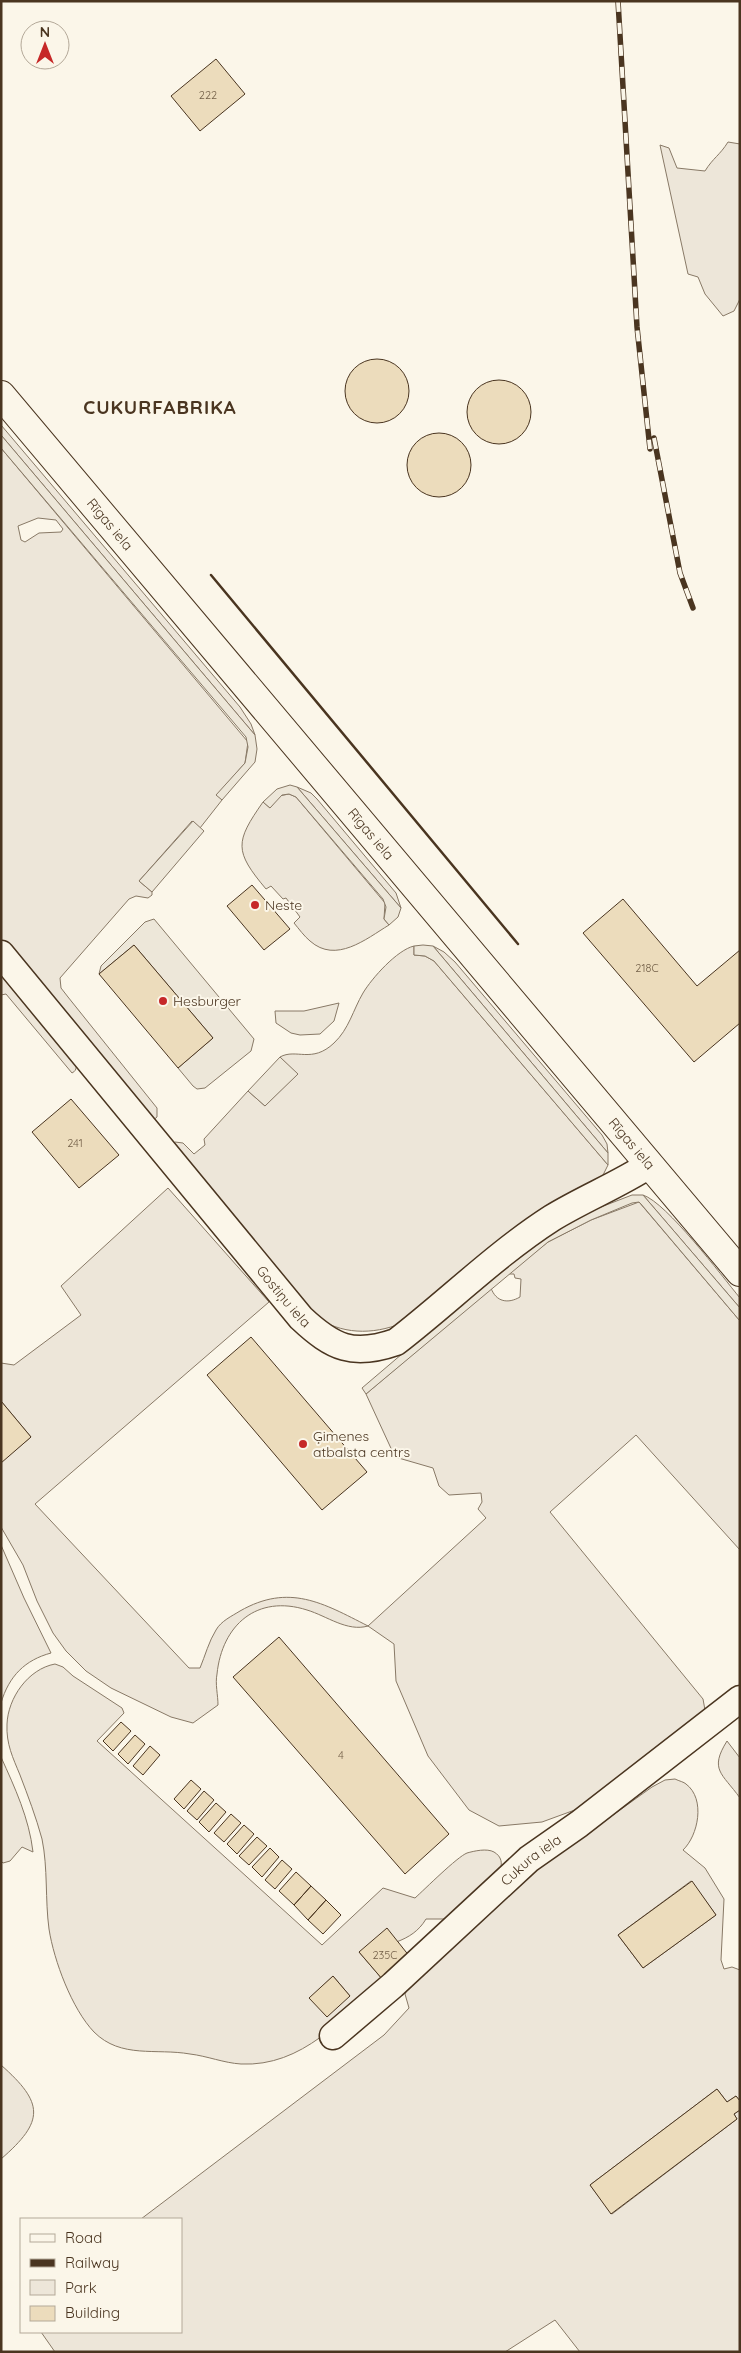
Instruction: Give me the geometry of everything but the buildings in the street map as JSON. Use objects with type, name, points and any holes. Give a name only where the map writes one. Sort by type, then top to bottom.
[{"type":"highway","name":"Rīgas iela","points":[[1,395],[740,1272]]},
{"type":"street","name":"Gostiņu iela","points":[[1,954],[301,1318],[317,1334],[335,1344],[352,1349],[375,1349],[396,1342],[519,1242],[552,1218],[625,1181],[649,1166]]},
{"type":"street","name":"Cukura iela","points":[[333,2036],[393,1985],[529,1858],[579,1824],[740,1699]]},
{"type":"green space","points":[[728,142],[740,144],[740,299],[734,311],[723,316],[705,294],[698,277],[688,274],[660,145],[669,148],[677,168],[705,171]]},
{"type":"green space","points":[[1,425],[240,707],[251,724],[255,735],[1,435]]},
{"type":"green space","points":[[1,448],[248,742],[245,763],[217,795],[222,800],[200,828],[192,821],[139,881],[152,892],[152,895],[148,898],[136,896],[129,899],[60,978],[61,988],[157,1108],[157,1117],[151,1122],[1,945]],"holes":[[[38,518],[56,520],[63,529],[61,532],[39,533],[25,542],[21,540],[18,526]]]},
{"type":"green space","points":[[297,787],[311,793],[317,799],[396,893],[401,908]]},
{"type":"green space","points":[[289,794],[296,797],[385,903],[384,919],[389,925],[351,947],[330,950],[310,941],[294,923],[300,917],[286,898],[283,899],[271,886],[266,889],[248,865],[242,846],[247,827],[263,802],[270,808],[279,796]]},
{"type":"green space","points":[[414,946],[414,955],[425,956],[434,961],[608,1165],[602,1177],[407,1321],[374,1331],[352,1331],[330,1325],[319,1319],[172,1144],[175,1142],[183,1143],[194,1154],[205,1145],[204,1139],[248,1091],[265,1106],[297,1074],[280,1057],[292,1054],[319,1053],[334,1043],[343,1032],[363,993],[372,980],[400,953]]},
{"type":"green space","points":[[433,946],[444,952],[455,962],[602,1135],[607,1144],[608,1153]]},
{"type":"green space","points":[[1,964],[75,1060],[76,1067],[74,1072],[72,1073],[6,994],[1,995]]},
{"type":"green space","points":[[168,1188],[269,1302],[35,1504],[189,1668],[200,1668],[214,1634],[224,1621],[240,1611],[274,1598],[306,1599],[336,1610],[368,1626],[352,1627],[307,1610],[289,1606],[273,1606],[258,1610],[234,1628],[226,1641],[220,1657],[216,1678],[218,1705],[193,1723],[171,1717],[111,1688],[86,1671],[66,1651],[53,1633],[37,1601],[23,1565],[1,1527],[1,1462],[31,1437],[1,1401],[1,1363],[14,1365],[81,1315],[61,1286]]},
{"type":"green space","points":[[643,1195],[666,1211],[693,1241],[740,1298],[740,1308]]},
{"type":"green space","points":[[639,1202],[740,1321],[740,1550],[636,1435],[550,1512],[703,1699],[705,1710],[583,1807],[542,1822],[499,1826],[469,1810],[428,1756],[396,1681],[394,1644],[368,1626],[486,1518],[478,1509],[482,1502],[481,1493],[449,1495],[439,1486],[433,1468],[395,1457],[366,1394],[491,1288],[499,1299],[511,1301],[520,1297],[521,1279],[515,1278],[514,1274],[507,1274],[548,1242],[591,1220]]},
{"type":"green space","points":[[1,1545],[51,1653],[33,1660],[19,1670],[4,1693],[1,1703]]},
{"type":"green space","points":[[55,1664],[63,1667],[73,1676],[122,1708],[124,1713],[97,1741],[322,1945],[383,1888],[415,1898],[456,1860],[467,1853],[477,1851],[488,1850],[494,1852],[500,1859],[501,1868],[496,1878],[479,1898],[454,1919],[426,1919],[413,1933],[397,1942],[359,1952],[383,1980],[337,2024],[302,2049],[263,2063],[241,2064],[177,2052],[139,2051],[116,2046],[94,2032],[86,2022],[71,1998],[60,1970],[49,1929],[42,1839],[9,1744],[7,1724],[11,1704],[28,1678],[45,1667]],"holes":[[[333,1976],[350,1996],[310,1998]]]},
{"type":"green space","points":[[727,1741],[740,1758],[740,1798],[723,1777],[718,1765]]},
{"type":"green space","points":[[1,1757],[25,1815],[33,1852],[22,1847],[10,1861],[3,1863],[1,1861]]},
{"type":"green space","points":[[675,1779],[685,1783],[696,1799],[698,1817],[696,1827],[693,1836],[683,1850],[705,1868],[724,1899],[721,1960],[724,1969],[732,1967],[740,1970],[740,2101],[736,2096],[727,2102],[717,2089],[590,2185],[612,2214],[737,2119],[734,2114],[740,2110],[740,2352],[580,2352],[555,2320],[505,2352],[55,2352],[42,2333],[182,2333],[182,2218],[142,2218],[384,2035],[409,2008],[405,1994],[413,1977],[489,1904],[652,1787],[665,1780]],"holes":[[[691,1881],[716,1915],[643,1968],[618,1935]]]},
{"type":"green space","points":[[1,2065],[25,2090],[34,2112],[32,2123],[26,2134],[1,2159]]},
{"type":"shaded area","points":[[1,435],[255,735],[257,749],[255,762],[222,800],[216,795],[245,763],[248,747],[246,737],[1,448]]},
{"type":"shaded area","points":[[290,785],[297,787],[401,908],[398,917],[389,925],[384,919],[386,907],[383,899],[296,797],[289,794],[282,795],[270,808],[263,802],[277,789]]},
{"type":"shaded area","points":[[193,821],[204,831],[152,892],[139,881]]},
{"type":"shaded area","points":[[154,919],[254,1039],[251,1051],[205,1088],[197,1089],[178,1068],[213,1038],[134,945],[99,974],[101,966],[145,922]]},
{"type":"shaded area","points":[[414,946],[433,946],[608,1153],[608,1165],[434,961],[425,956],[414,955]]},
{"type":"shaded area","points":[[339,1003],[334,1021],[320,1034],[300,1035],[291,1033],[276,1023],[275,1011],[304,1011]]},
{"type":"shaded area","points":[[280,1057],[298,1074],[265,1106],[248,1091]]},
{"type":"shaded area","points":[[632,1195],[643,1195],[740,1308],[740,1321],[641,1204],[639,1202],[632,1203],[591,1220],[548,1242],[366,1394],[362,1388],[530,1245],[588,1212]]},
{"type":"railway","points":[[618,1],[637,327],[650,449]]},
{"type":"railway","points":[[654,438],[680,573],[693,608]]},
{"type":"wall","points":[[211,575],[518,944]]},
{"type":"place","name":"Neste","points":[[255,905]]},
{"type":"place","name":"Hesburger","points":[[163,1001]]},
{"type":"place","name":"Ģimenes atbalsta centrs","points":[[303,1444]]},
{"type":"district","name":"CUKURFABRIKA","points":[[160,407]]}]
